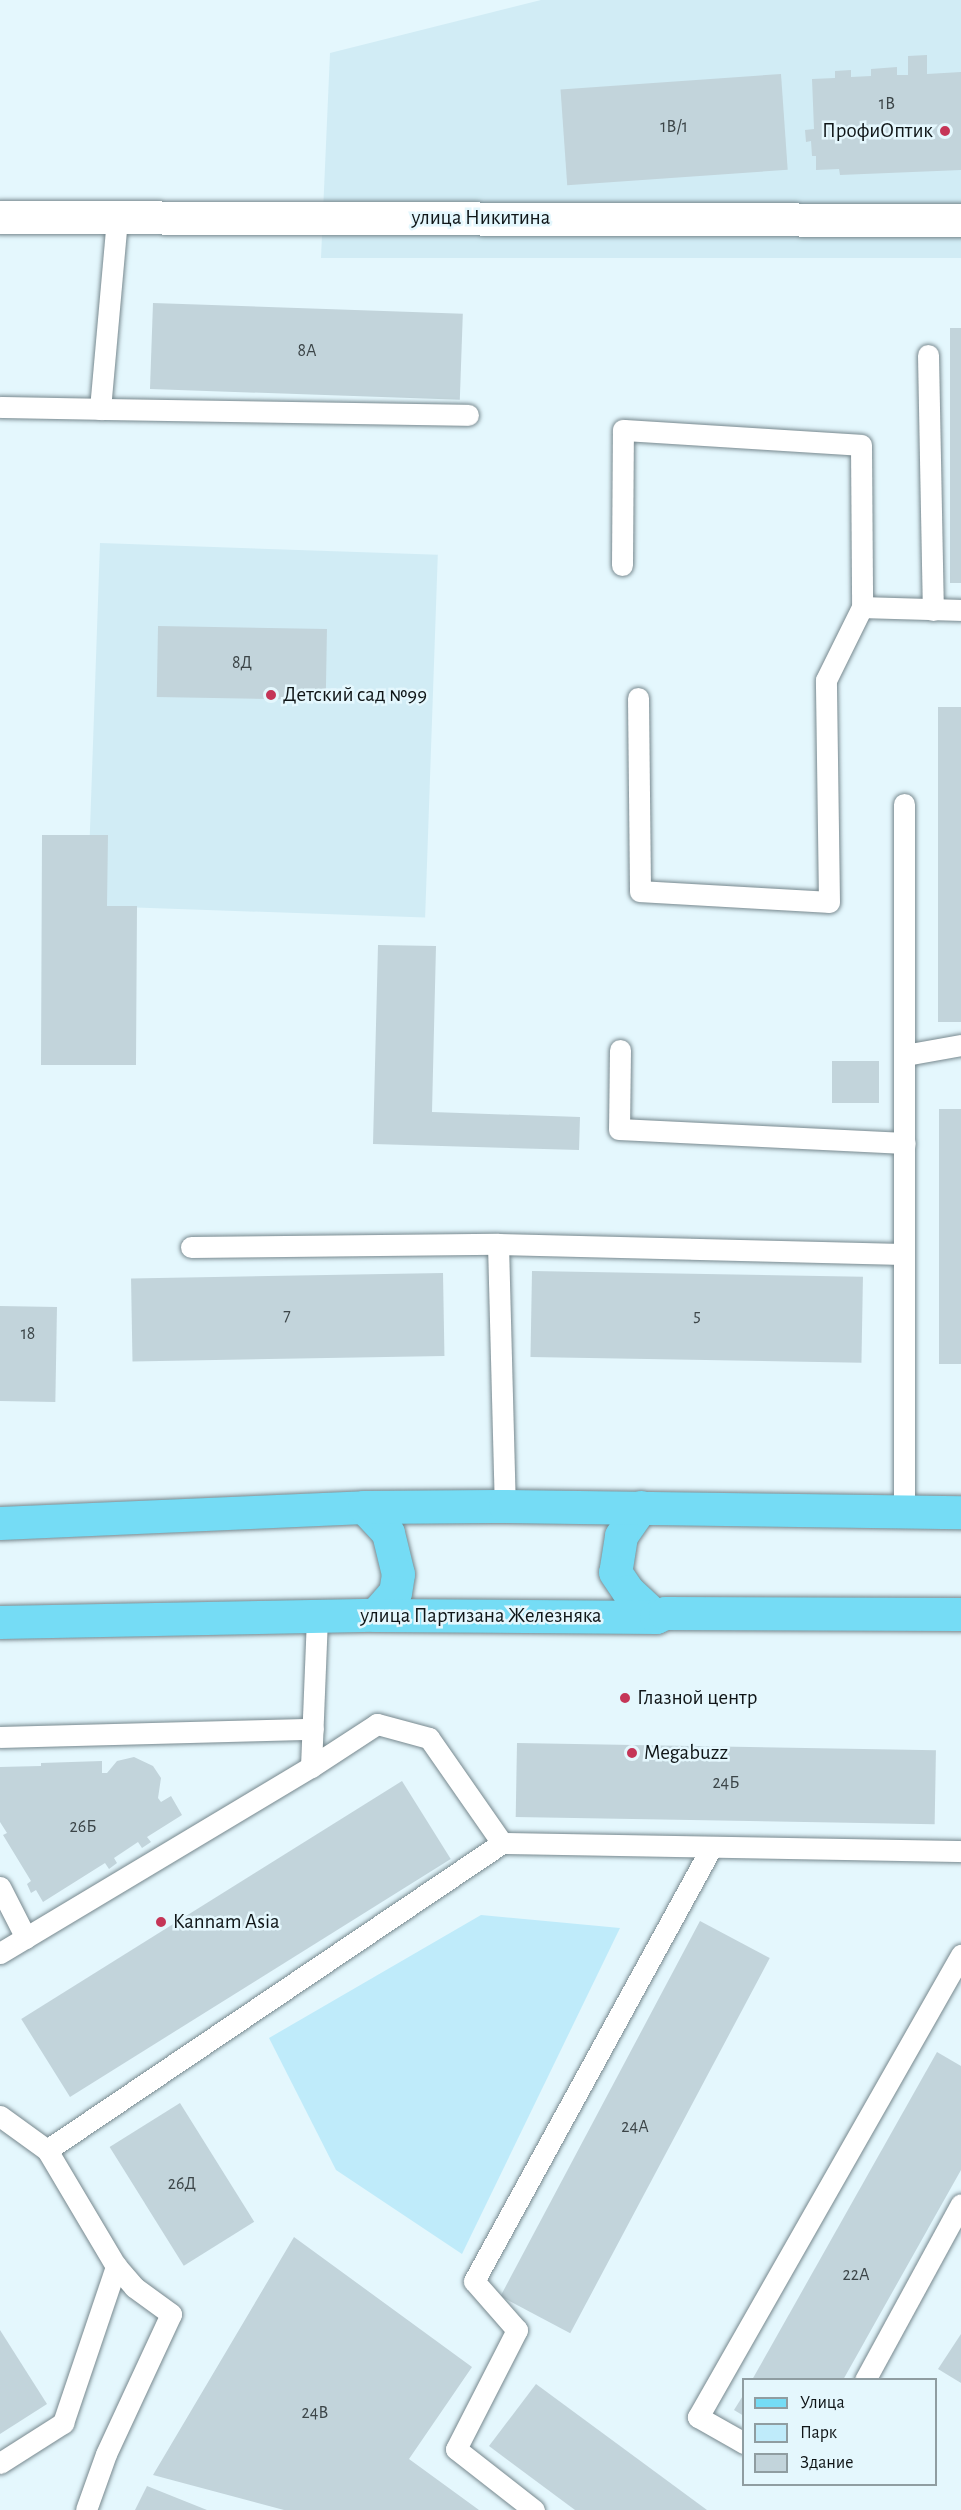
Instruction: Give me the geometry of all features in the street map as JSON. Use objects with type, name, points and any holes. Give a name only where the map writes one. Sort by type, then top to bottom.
[{"type":"main road","points":[[364,1507],[388,1533],[398,1574],[395,1592],[375,1615]]},
{"type":"main road","points":[[0,1523],[364,1507],[641,1507],[961,1512]]},
{"type":"main road","points":[[641,1507],[621,1536],[615,1572],[628,1591],[656,1617]]},
{"type":"main road","name":"улица Партизана Железняка","points":[[0,1622],[375,1615],[656,1617],[665,1613],[961,1614]]},
{"type":"street","name":"улица Никитина","points":[[0,217],[961,220]]},
{"type":"lane","points":[[100,409],[117,217]]},
{"type":"lane","points":[[928,355],[933,610]]},
{"type":"lane","points":[[0,408],[468,415]]},
{"type":"lane","points":[[622,565],[623,430],[861,445],[862,607],[826,680],[829,902],[640,891],[638,698]]},
{"type":"lane","points":[[862,607],[961,610]]},
{"type":"lane","points":[[904,804],[904,1512]]},
{"type":"lane","points":[[905,1055],[961,1045]]},
{"type":"lane","points":[[620,1050],[619,1129],[905,1143]]},
{"type":"lane","points":[[190,1247],[498,1244],[903,1254]]},
{"type":"lane","points":[[498,1244],[505,1506]]},
{"type":"lane","points":[[311,1767],[317,1617]]},
{"type":"lane","points":[[0,1953],[311,1767],[378,1724],[429,1738],[502,1843]]},
{"type":"lane","points":[[0,1737],[313,1729]]},
{"type":"lane","points":[[47,2151],[502,1843],[961,1851]]},
{"type":"lane","points":[[534,2510],[456,2449],[517,2330],[474,2281],[711,1848]]},
{"type":"lane","points":[[0,1887],[26,1938]]},
{"type":"lane","points":[[742,2441],[698,2416],[960,1959]]},
{"type":"lane","points":[[0,2116],[47,2151],[116,2266],[134,2287],[171,2314],[106,2454],[86,2510]]},
{"type":"lane","points":[[866,2378],[961,2204]]},
{"type":"lane","points":[[0,2463],[63,2423],[116,2266]]},
{"type":"shaded area","points":[[541,0],[961,0],[961,258],[321,258],[330,53]]},
{"type":"shaded area","name":"Детский сад №99","points":[[100,543],[438,555],[425,918],[87,906]]},
{"type":"green space","points":[[481,1915],[620,1928],[462,2254],[336,2170],[269,2038]]},
{"type":"building","points":[[927,55],[927,74],[961,72],[961,170],[840,175],[839,169],[816,170],[816,156],[812,156],[811,141],[806,142],[805,130],[814,129],[812,79],[835,78],[835,71],[851,70],[851,77],[871,76],[871,69],[897,67],[897,75],[908,75],[908,56]]},
{"type":"building","points":[[781,74],[788,170],[567,185],[561,89]]},
{"type":"building","points":[[153,303],[463,314],[460,400],[150,389]]},
{"type":"building","points":[[950,328],[961,328],[961,583],[950,583]]},
{"type":"building","points":[[158,626],[327,629],[326,700],[157,697]]},
{"type":"building","points":[[938,707],[961,707],[961,1022],[938,1022]]},
{"type":"building","points":[[42,835],[108,835],[107,906],[137,906],[136,1065],[41,1065]]},
{"type":"building","points":[[378,945],[436,946],[432,1112],[580,1117],[579,1150],[373,1144]]},
{"type":"building","points":[[832,1061],[879,1061],[879,1103],[832,1103]]},
{"type":"building","points":[[939,1109],[961,1109],[961,1364],[939,1364]]},
{"type":"building","points":[[532,1271],[863,1277],[861,1363],[530,1357]]},
{"type":"building","points":[[443,1273],[444,1356],[132,1361],[131,1278]]},
{"type":"building","points":[[0,1306],[57,1307],[55,1402],[0,1401]]},
{"type":"building","points":[[517,1743],[936,1750],[935,1824],[516,1817]]},
{"type":"building","points":[[134,1757],[153,1766],[161,1778],[158,1798],[161,1802],[171,1796],[182,1815],[147,1837],[151,1842],[142,1848],[138,1842],[114,1858],[117,1863],[109,1869],[105,1863],[43,1902],[36,1890],[31,1893],[27,1884],[31,1881],[3,1835],[7,1833],[0,1822],[0,1767],[102,1761],[102,1773],[107,1773],[117,1761]]},
{"type":"building","points":[[402,1781],[451,1859],[70,2097],[21,2019]]},
{"type":"building","points":[[700,1921],[770,1958],[570,2333],[500,2296]]},
{"type":"building","points":[[937,2052],[961,2066],[961,2170],[844,2378],[753,2378]]},
{"type":"building","points":[[180,2103],[254,2222],[184,2266],[110,2147]]},
{"type":"building","points":[[294,2237],[472,2367],[409,2459],[479,2510],[284,2510],[153,2475]]},
{"type":"building","points":[[0,2330],[47,2404],[0,2434]]},
{"type":"building","points":[[961,2334],[961,2383],[938,2369]]},
{"type":"building","points":[[536,2384],[707,2510],[575,2510],[489,2446]]},
{"type":"building","points":[[742,2397],[742,2415],[734,2410]]},
{"type":"building","points":[[147,2486],[207,2510],[135,2510]]},
{"type":"place","name":"ПрофиОптик","points":[[945,131]]},
{"type":"place","name":"Детский сад №99","points":[[271,695]]},
{"type":"place","name":"Глазной центр","points":[[625,1698]]},
{"type":"place","name":"Megabuzz","points":[[632,1753]]},
{"type":"place","name":"Kannam Asia","points":[[161,1922]]}]
